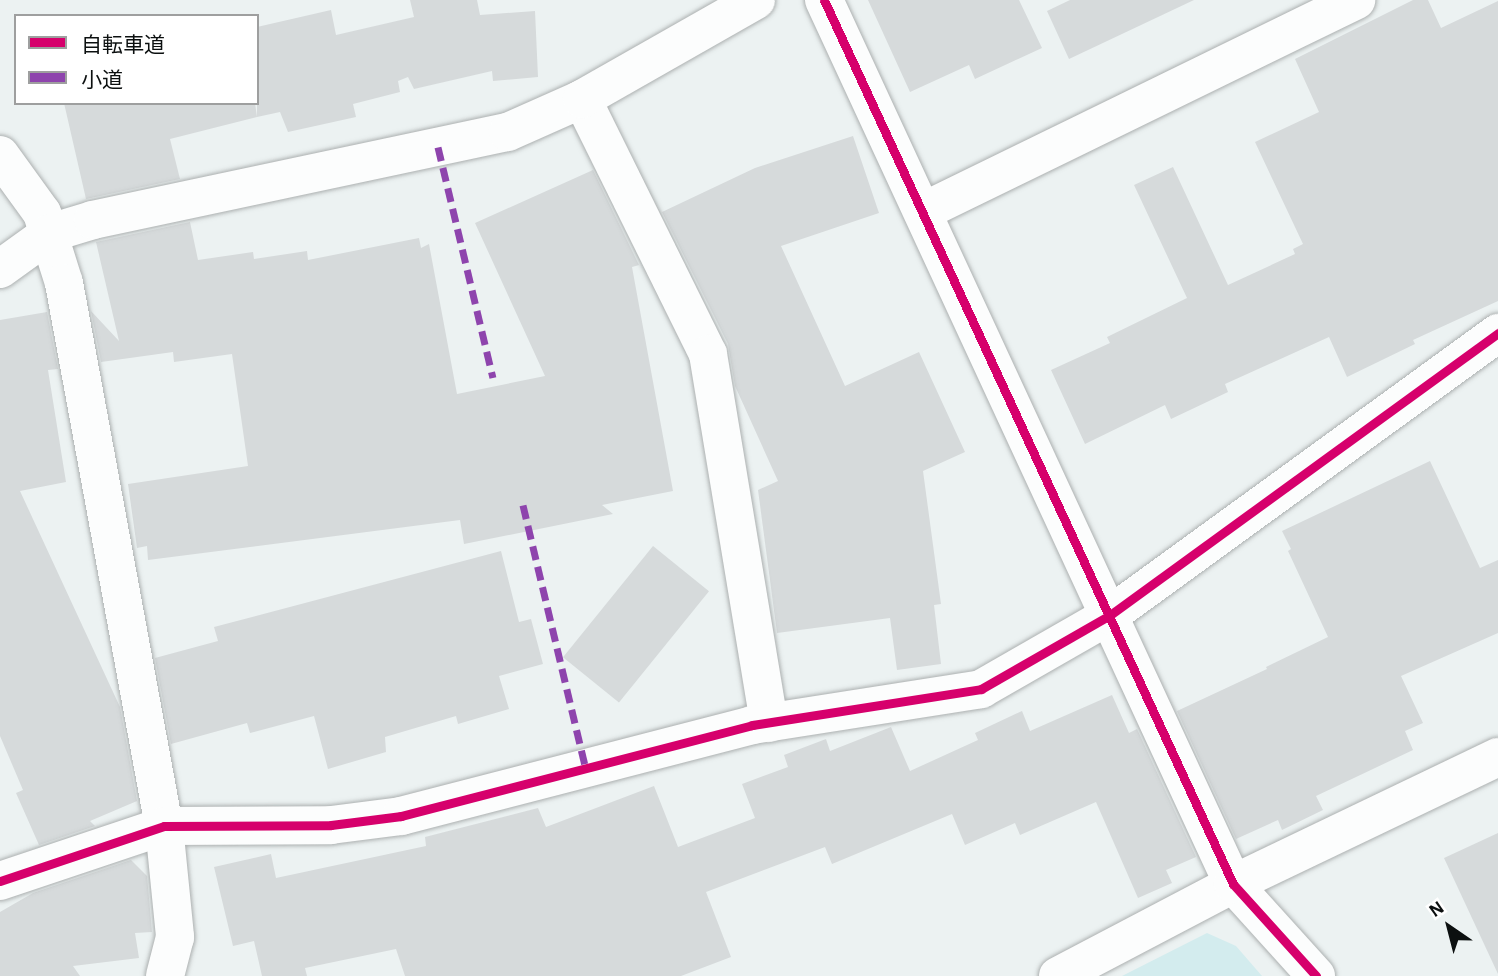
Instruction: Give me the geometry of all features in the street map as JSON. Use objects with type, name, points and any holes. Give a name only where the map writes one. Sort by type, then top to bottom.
[{"type":"street","points":[[0,269],[50,233],[93,220],[508,132],[582,99],[755,0]]},
{"type":"street","points":[[824,0],[1233,884],[1316,976]]},
{"type":"street","points":[[923,211],[1356,0]]},
{"type":"street","points":[[582,99],[708,354],[769,723]]},
{"type":"street","points":[[0,155],[42,213],[64,283],[164,826],[175,937],[165,976]]},
{"type":"street","points":[[0,881],[164,826],[331,825],[401,816],[769,723],[981,689],[1110,615],[1498,333]]},
{"type":"street","points":[[1058,976],[1233,884],[1498,757]]},
{"type":"shaded area","points":[[1207,933],[1236,946],[1262,976],[1122,976]]},
{"type":"building","points":[[410,0],[477,0],[480,15],[535,11],[538,77],[493,81],[492,71],[414,89],[408,77],[398,81],[400,92],[353,104],[356,117],[288,132],[280,112],[257,117],[259,27],[331,10],[336,35],[414,17]]},
{"type":"building","points":[[868,0],[1019,0],[1042,48],[975,79],[969,65],[910,92]]},
{"type":"building","points":[[1070,0],[1194,0],[1069,59],[1047,11]]},
{"type":"building","points":[[1413,0],[1428,0],[1441,28],[1498,1],[1498,301],[1413,340],[1415,344],[1347,377],[1329,337],[1225,384],[1228,392],[1171,419],[1165,405],[1085,444],[1051,370],[1110,343],[1107,337],[1187,298],[1134,185],[1173,167],[1228,285],[1295,254],[1293,249],[1303,244],[1255,142],[1319,112],[1295,59]]},
{"type":"building","points":[[64,105],[255,105],[257,117],[170,139],[180,179],[86,199]]},
{"type":"building","points":[[853,136],[879,213],[781,246],[845,386],[919,352],[965,452],[923,471],[941,604],[934,605],[941,664],[897,670],[890,618],[777,633],[758,490],[778,481],[735,386],[728,344],[662,212],[755,168]]},
{"type":"building","points":[[593,170],[639,265],[632,267],[673,491],[602,505],[613,514],[464,544],[460,520],[148,560],[147,546],[137,548],[128,484],[248,466],[232,354],[174,362],[173,352],[101,362],[91,311],[119,341],[96,242],[190,222],[198,260],[253,252],[254,259],[307,251],[308,260],[419,238],[421,248],[429,244],[457,394],[545,376],[475,223]]},
{"type":"building","points":[[47,312],[58,369],[48,370],[66,482],[20,491],[120,707],[137,801],[90,821],[95,826],[39,845],[16,793],[23,790],[0,736],[0,320]]},
{"type":"building","points":[[1430,461],[1480,568],[1498,560],[1498,633],[1401,676],[1423,723],[1405,731],[1413,750],[1316,796],[1323,810],[1282,830],[1278,820],[1236,839],[1177,711],[1328,637],[1288,551],[1291,549],[1282,531]]},
{"type":"building","points":[[653,546],[709,591],[619,702],[563,657]]},
{"type":"building","points":[[501,551],[519,622],[531,619],[543,664],[499,676],[509,709],[458,724],[456,716],[385,737],[386,752],[328,769],[314,716],[250,733],[247,723],[171,744],[155,658],[218,641],[214,627]]},
{"type":"building","points":[[1112,695],[1129,733],[1137,729],[1196,857],[1166,870],[1172,883],[1138,898],[1096,802],[1020,835],[1015,823],[965,845],[952,814],[832,864],[825,847],[706,892],[731,957],[681,976],[405,976],[396,949],[305,968],[307,976],[262,976],[254,941],[233,946],[214,867],[271,854],[276,878],[426,846],[425,837],[538,808],[546,827],[654,786],[678,847],[755,818],[742,784],[788,767],[784,755],[826,739],[830,751],[891,727],[910,771],[978,740],[975,733],[1022,711],[1030,731]]},
{"type":"building","points":[[1498,833],[1498,974],[1444,858]]},
{"type":"building","points":[[131,860],[147,876],[152,932],[135,933],[139,958],[73,966],[80,976],[0,976],[0,912],[33,893]]},
{"type":"marked path","points":[[438,147],[493,378]]},
{"type":"marked path","points":[[523,505],[586,769]]},
{"type":"cycle path","points":[[824,0],[1233,884],[1316,976]]},
{"type":"cycle path","points":[[0,881],[164,826],[331,825],[401,816],[752,725],[981,689],[1110,615],[1498,333]]}]
